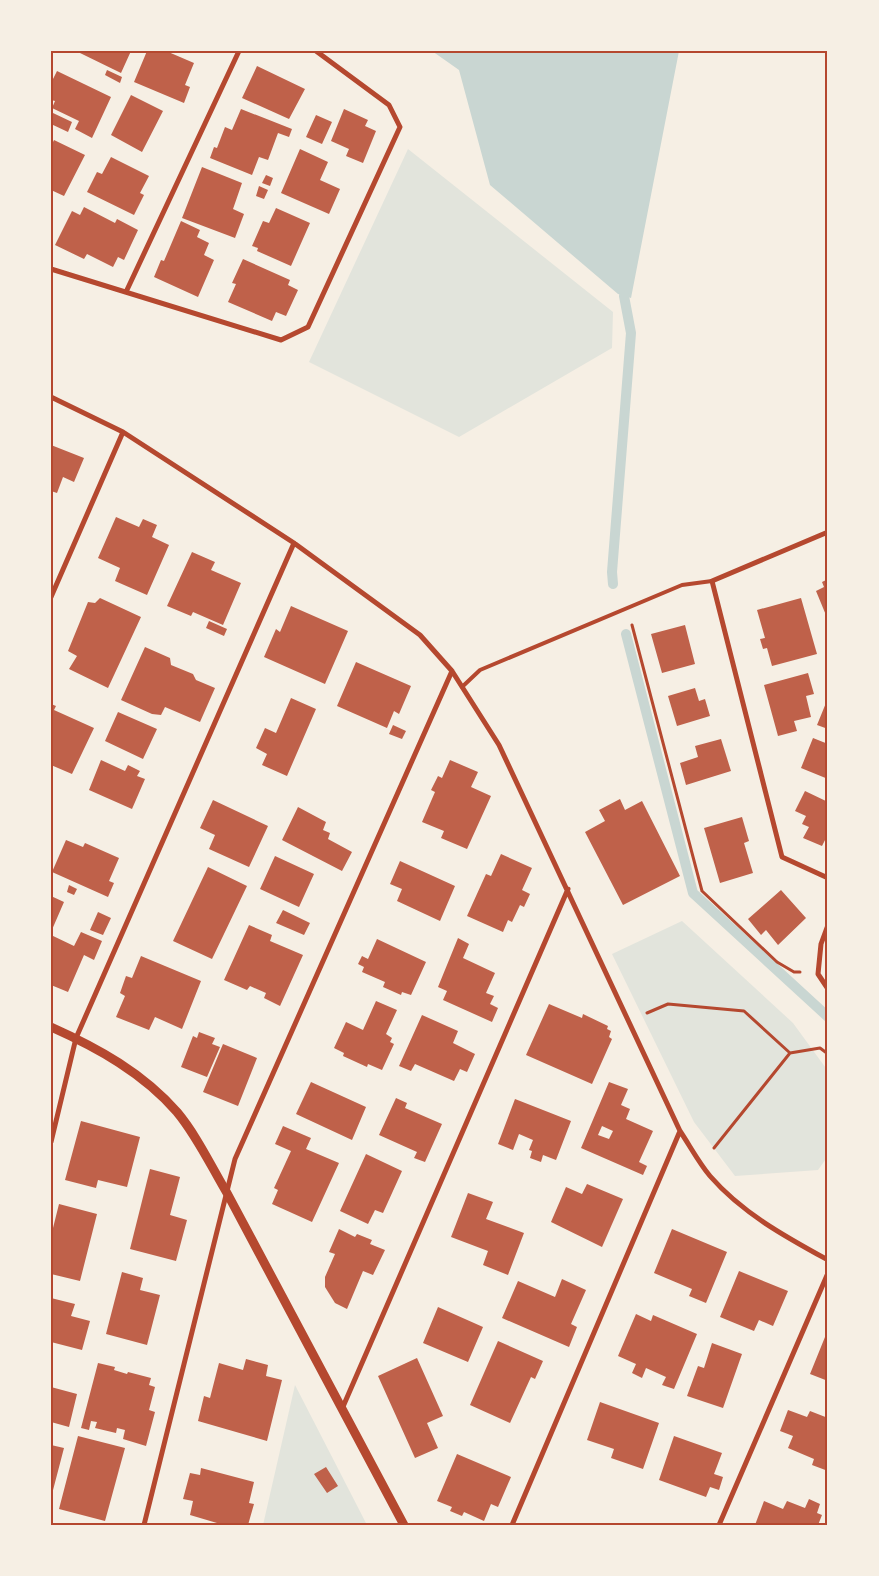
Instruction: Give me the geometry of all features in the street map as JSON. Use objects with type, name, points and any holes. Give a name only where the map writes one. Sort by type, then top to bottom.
[{"type":"street","points":[[126,292],[239,51]]},
{"type":"street","points":[[51,269],[281,340],[308,327],[400,127],[389,105],[316,51]]},
{"type":"street","points":[[51,396],[123,432],[294,543],[420,635],[452,671],[499,745],[680,1131],[710,1176],[740,1205],[777,1232],[828,1260]]},
{"type":"street","points":[[51,597],[123,432]]},
{"type":"street","points":[[828,532],[712,581],[782,857],[828,878]]},
{"type":"street","points":[[51,1142],[76,1038],[294,543]]},
{"type":"street","points":[[144,1525],[235,1159],[452,671]]},
{"type":"street","points":[[342,1409],[568,889]]},
{"type":"street","points":[[828,925],[821,944],[818,974],[828,989]]},
{"type":"street","points":[[51,1027],[76,1038],[133,1071],[158,1092],[178,1113],[200,1145],[227,1193],[404,1525]]},
{"type":"street","points":[[512,1525],[680,1131]]},
{"type":"street","points":[[719,1525],[828,1273]]},
{"type":"lane","points":[[462,687],[480,670],[682,586],[712,581]]},
{"type":"path","points":[[632,622],[702,891],[777,962],[794,972],[818,974]]},
{"type":"path","points":[[629,1021],[668,1004],[744,1011],[790,1053]]},
{"type":"path","points":[[702,1164],[790,1053],[820,1048],[828,1054]]},
{"type":"shaded area","points":[[432,51],[679,51],[631,298],[618,294],[490,185],[459,70]]},
{"type":"shaded area","points":[[408,149],[613,312],[612,348],[459,437],[309,362]]},
{"type":"shaded area","points":[[682,921],[793,1023],[828,1071],[828,1156],[818,1170],[735,1176],[694,1122],[612,954]]},
{"type":"shaded area","points":[[295,1385],[367,1525],[263,1525]]},
{"type":"building","points":[[81,51],[131,51],[121,73],[80,53]]},
{"type":"building","points":[[147,51],[166,51],[194,63],[185,85],[190,87],[184,103],[134,82]]},
{"type":"building","points":[[257,66],[305,89],[289,119],[242,98]]},
{"type":"building","points":[[107,70],[122,77],[120,83],[105,75]]},
{"type":"building","points":[[57,71],[111,97],[92,138],[75,129],[79,121],[52,108],[55,101],[51,100],[51,83]]},
{"type":"building","points":[[131,95],[163,111],[142,152],[111,135]]},
{"type":"building","points":[[241,109],[292,129],[289,137],[278,133],[268,160],[259,157],[252,175],[210,158],[214,147],[217,148],[225,127],[232,130]]},
{"type":"building","points":[[344,109],[368,120],[365,126],[376,131],[363,163],[346,156],[349,149],[331,141]]},
{"type":"building","points":[[53,113],[72,122],[68,132],[51,124]]},
{"type":"building","points":[[316,115],[332,122],[322,144],[306,137]]},
{"type":"building","points":[[54,140],[85,155],[64,196],[51,190],[51,146]]},
{"type":"building","points":[[300,149],[328,162],[320,180],[340,189],[329,214],[281,193]]},
{"type":"building","points":[[111,157],[149,176],[140,193],[144,195],[134,215],[87,192],[97,172],[102,174]]},
{"type":"building","points":[[202,167],[242,183],[233,209],[244,214],[235,238],[182,218]]},
{"type":"building","points":[[266,175],[273,178],[270,186],[262,183]]},
{"type":"building","points":[[259,186],[268,190],[264,199],[256,196]]},
{"type":"building","points":[[84,207],[115,223],[117,219],[138,230],[124,260],[118,257],[113,267],[87,254],[84,259],[55,245],[72,211],[80,215]]},
{"type":"building","points":[[276,208],[310,223],[291,266],[257,251],[258,248],[252,246],[263,221],[269,223]]},
{"type":"building","points":[[181,221],[200,230],[197,237],[209,243],[204,255],[214,260],[198,297],[154,277],[161,260],[164,261]]},
{"type":"building","points":[[243,259],[290,280],[288,285],[298,290],[286,316],[276,312],[272,321],[228,302],[236,284],[232,283]]},
{"type":"building","points":[[51,445],[84,458],[74,482],[63,477],[57,493],[51,491]]},
{"type":"building","points":[[116,517],[139,527],[143,519],[157,525],[152,537],[169,545],[147,595],[115,581],[120,568],[98,558]]},
{"type":"building","points":[[192,552],[215,562],[211,570],[241,583],[223,625],[193,612],[191,616],[167,606]]},
{"type":"building","points":[[828,579],[828,620],[816,591],[824,587],[822,582]]},
{"type":"building","points":[[100,598],[141,617],[108,688],[69,669],[77,656],[68,651],[88,602],[95,603]]},
{"type":"building","points":[[801,598],[817,654],[772,666],[767,648],[763,649],[760,639],[765,638],[757,610]]},
{"type":"building","points":[[291,606],[348,631],[325,684],[264,657],[276,629],[280,632]]},
{"type":"building","points":[[209,621],[227,629],[224,636],[206,628]]},
{"type":"building","points":[[685,625],[695,664],[662,673],[651,634]]},
{"type":"building","points":[[145,647],[170,658],[171,665],[193,674],[196,680],[215,688],[200,722],[165,707],[161,715],[152,714],[121,700]]},
{"type":"building","points":[[356,662],[411,686],[399,714],[394,711],[387,728],[337,706]]},
{"type":"building","points":[[808,673],[814,694],[806,696],[811,717],[794,721],[797,731],[778,736],[764,685]]},
{"type":"building","points":[[695,688],[699,701],[705,699],[710,716],[677,726],[668,696]]},
{"type":"building","points":[[291,698],[316,709],[287,776],[262,765],[267,754],[256,748],[265,728],[276,733]]},
{"type":"building","points":[[828,698],[828,729],[817,725]]},
{"type":"building","points":[[51,704],[56,706],[54,710],[94,728],[72,774],[51,765]]},
{"type":"building","points":[[118,712],[157,729],[143,759],[105,741]]},
{"type":"building","points":[[393,725],[406,731],[402,739],[389,734]]},
{"type":"building","points":[[813,738],[828,744],[828,779],[801,768]]},
{"type":"building","points":[[721,739],[731,771],[686,785],[680,763],[698,757],[695,746]]},
{"type":"building","points":[[101,760],[125,771],[128,765],[140,771],[137,776],[145,779],[132,809],[89,790]]},
{"type":"building","points":[[450,760],[478,772],[471,787],[491,796],[467,849],[441,838],[444,831],[422,822],[435,792],[431,790],[438,776],[442,778]]},
{"type":"building","points":[[805,791],[828,802],[828,834],[822,846],[803,838],[809,827],[802,824],[806,816],[795,811]]},
{"type":"building","points":[[620,799],[625,810],[642,801],[680,876],[623,905],[585,832],[605,821],[599,810]]},
{"type":"building","points":[[213,800],[268,826],[249,867],[209,849],[215,835],[200,828]]},
{"type":"building","points":[[298,807],[326,822],[323,830],[330,833],[328,839],[352,852],[342,871],[282,840]]},
{"type":"building","points":[[742,817],[749,841],[744,843],[753,873],[720,883],[704,828]]},
{"type":"building","points":[[66,840],[83,847],[85,843],[119,858],[109,881],[114,883],[108,897],[52,872]]},
{"type":"building","points":[[501,854],[532,868],[522,890],[530,894],[524,907],[520,905],[512,922],[508,920],[503,932],[467,916],[486,874],[491,876]]},
{"type":"building","points":[[275,856],[314,874],[299,907],[260,889]]},
{"type":"building","points":[[400,861],[455,886],[440,921],[397,901],[402,889],[390,884]]},
{"type":"building","points":[[208,867],[247,886],[212,959],[173,941]]},
{"type":"building","points":[[69,885],[77,889],[74,895],[67,892]]},
{"type":"building","points":[[781,890],[806,918],[778,945],[766,930],[761,935],[748,919]]},
{"type":"building","points":[[51,896],[64,902],[51,932]]},
{"type":"building","points":[[283,910],[310,923],[304,935],[276,923]]},
{"type":"building","points":[[98,912],[111,918],[103,935],[90,930]]},
{"type":"building","points":[[249,925],[272,935],[270,941],[303,955],[280,1006],[264,998],[266,993],[250,986],[247,990],[224,980]]},
{"type":"building","points":[[81,932],[102,941],[94,960],[84,955],[68,992],[51,985],[51,935],[74,946]]},
{"type":"building","points":[[458,938],[469,944],[463,958],[495,973],[486,993],[494,996],[490,1004],[498,1008],[492,1022],[443,1000],[447,991],[438,987]]},
{"type":"building","points":[[377,939],[426,962],[411,995],[402,992],[401,995],[383,987],[385,982],[362,972],[364,967],[358,964],[362,956],[368,959]]},
{"type":"building","points":[[141,956],[201,981],[182,1029],[155,1017],[149,1030],[116,1017],[125,996],[120,993],[126,976],[132,978]]},
{"type":"building","points":[[376,1001],[397,1010],[386,1034],[392,1038],[390,1042],[394,1044],[382,1070],[368,1064],[367,1067],[343,1056],[344,1053],[334,1048],[346,1022],[363,1030]]},
{"type":"building","points":[[549,1004],[582,1018],[583,1014],[608,1026],[607,1029],[611,1031],[609,1037],[612,1039],[592,1084],[526,1055]]},
{"type":"building","points":[[422,1015],[458,1031],[453,1043],[475,1054],[467,1072],[460,1069],[454,1081],[415,1064],[411,1071],[399,1066]]},
{"type":"building","points":[[199,1032],[215,1038],[212,1044],[220,1047],[207,1077],[181,1067],[193,1036],[197,1038]]},
{"type":"building","points":[[223,1044],[257,1058],[238,1106],[203,1092]]},
{"type":"building","points":[[311,1082],[366,1107],[352,1140],[296,1114]]},
{"type":"building","points":[[609,1082],[628,1089],[621,1105],[630,1109],[626,1119],[653,1131],[639,1162],[647,1166],[643,1175],[581,1148]],"holes":[[[602,1126],[613,1131],[609,1139],[598,1135]]]},
{"type":"building","points":[[396,1098],[407,1103],[405,1108],[442,1124],[425,1162],[414,1158],[417,1152],[379,1135]]},
{"type":"building","points":[[515,1099],[571,1121],[556,1160],[543,1155],[541,1162],[530,1158],[532,1151],[529,1150],[533,1140],[519,1134],[513,1150],[498,1144]]},
{"type":"building","points":[[81,1121],[140,1137],[127,1187],[98,1180],[96,1188],[65,1180]]},
{"type":"building","points":[[283,1126],[311,1138],[306,1149],[339,1163],[312,1222],[272,1204],[278,1190],[274,1188],[291,1151],[275,1144]]},
{"type":"building","points":[[366,1154],[402,1171],[383,1213],[375,1210],[368,1224],[340,1211]]},
{"type":"building","points":[[150,1169],[180,1177],[170,1215],[187,1220],[176,1261],[130,1249]]},
{"type":"building","points":[[587,1184],[623,1199],[602,1247],[551,1222],[566,1187],[582,1194]]},
{"type":"building","points":[[468,1193],[493,1202],[486,1219],[524,1233],[508,1275],[483,1265],[488,1251],[451,1237]]},
{"type":"building","points":[[59,1204],[97,1214],[80,1281],[51,1274],[51,1236]]},
{"type":"building","points":[[339,1229],[355,1237],[357,1234],[372,1240],[370,1244],[385,1250],[373,1275],[363,1271],[347,1309],[335,1303],[325,1287],[325,1277],[335,1254],[329,1252]]},
{"type":"building","points":[[672,1229],[727,1252],[706,1303],[689,1296],[692,1289],[654,1273]]},
{"type":"building","points":[[739,1271],[788,1291],[773,1326],[759,1320],[754,1331],[720,1317]]},
{"type":"building","points":[[122,1272],[143,1278],[140,1290],[160,1295],[147,1345],[106,1334]]},
{"type":"building","points":[[562,1279],[586,1290],[571,1324],[577,1327],[569,1347],[502,1318],[518,1281],[555,1297]]},
{"type":"building","points":[[51,1298],[75,1304],[71,1316],[90,1321],[82,1350],[51,1342]]},
{"type":"building","points":[[438,1307],[483,1327],[468,1362],[423,1343]]},
{"type":"building","points":[[636,1314],[651,1321],[653,1315],[697,1334],[674,1389],[662,1385],[666,1377],[646,1368],[642,1378],[632,1373],[636,1364],[618,1356]]},
{"type":"building","points":[[825,1337],[828,1339],[828,1381],[810,1374]]},
{"type":"building","points":[[498,1341],[543,1361],[535,1379],[531,1377],[510,1423],[470,1405]]},
{"type":"building","points":[[712,1343],[742,1354],[723,1408],[687,1396],[698,1366],[704,1368]]},
{"type":"building","points":[[417,1358],[443,1416],[427,1423],[438,1448],[415,1458],[378,1376]]},
{"type":"building","points":[[246,1359],[268,1365],[266,1376],[282,1380],[267,1441],[198,1421],[204,1396],[210,1398],[219,1363],[243,1370]]},
{"type":"building","points":[[98,1363],[115,1367],[114,1370],[127,1374],[128,1372],[151,1378],[149,1385],[155,1387],[149,1410],[155,1412],[146,1446],[123,1439],[125,1430],[117,1428],[116,1433],[95,1428],[97,1422],[91,1421],[89,1430],[81,1428]]},
{"type":"building","points":[[51,1387],[77,1394],[69,1427],[51,1422]]},
{"type":"building","points":[[600,1402],[659,1423],[643,1469],[611,1458],[614,1449],[587,1440]]},
{"type":"building","points":[[788,1410],[807,1417],[810,1411],[828,1418],[828,1471],[812,1465],[814,1459],[788,1448],[793,1436],[780,1431]]},
{"type":"building","points":[[78,1436],[125,1448],[105,1521],[59,1509]]},
{"type":"building","points":[[674,1436],[722,1453],[714,1474],[723,1477],[719,1490],[710,1487],[706,1497],[659,1480]]},
{"type":"building","points":[[51,1445],[64,1448],[52,1494],[51,1493]]},
{"type":"building","points":[[457,1454],[511,1477],[498,1507],[491,1504],[484,1521],[464,1512],[462,1516],[450,1511],[452,1507],[437,1501]]},
{"type":"building","points":[[326,1467],[338,1486],[327,1493],[314,1474]]},
{"type":"building","points":[[201,1468],[254,1482],[249,1503],[254,1504],[248,1525],[217,1525],[217,1523],[190,1515],[193,1501],[183,1499],[190,1473],[200,1475]]},
{"type":"building","points":[[809,1499],[820,1504],[817,1513],[822,1515],[818,1525],[755,1525],[764,1501],[783,1509],[787,1501],[805,1508]]},
{"type":"waterway","points":[[613,584],[612,572],[631,333],[624,296]]},
{"type":"waterway","points":[[626,634],[693,893],[828,1017]]}]
